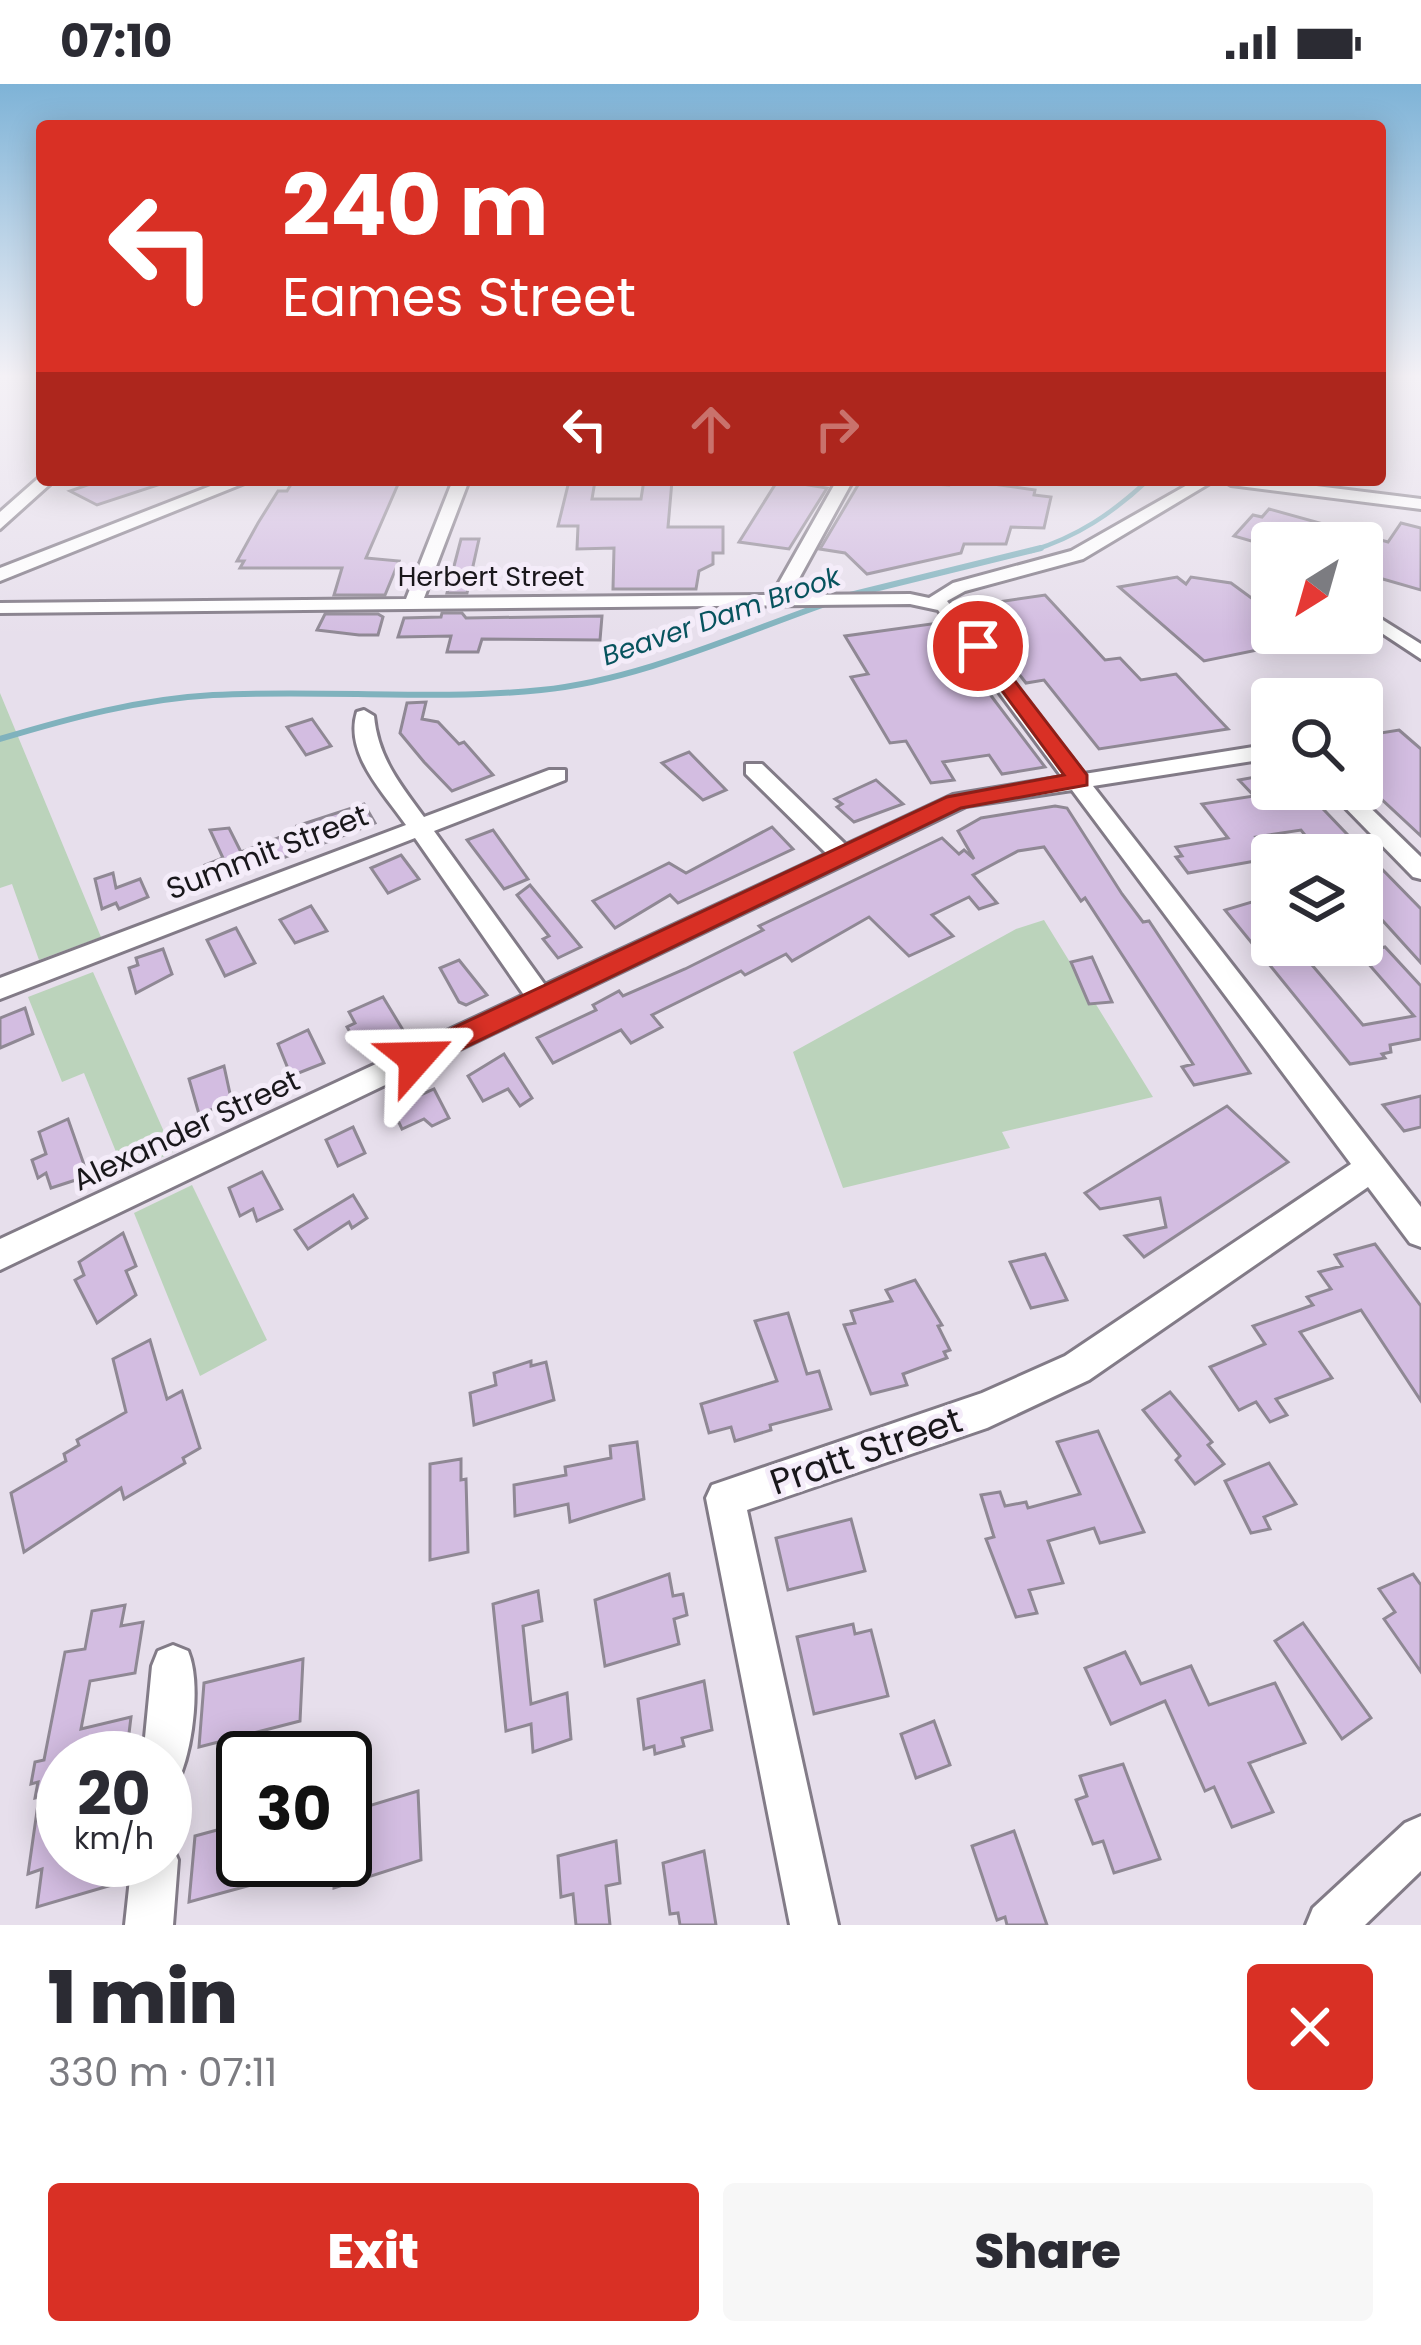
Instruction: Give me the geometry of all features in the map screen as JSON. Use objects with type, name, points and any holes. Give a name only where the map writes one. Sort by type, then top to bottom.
[{"type":"street","points":[[0,523],[37,486]]},
{"type":"street","points":[[0,575],[228,486]]},
{"type":"street","points":[[412,603],[459,486]]},
{"type":"street","points":[[778,601],[842,486]]},
{"type":"street","points":[[1197,486],[1077,555],[959,586],[934,602],[953,613],[1421,1232]]},
{"type":"street","points":[[1278,486],[1421,504]]},
{"type":"street","name":"Herbert Street","points":[[0,595],[49,606]]},
{"type":"street","name":"Herbert Street","points":[[0,608],[934,602]]},
{"type":"street","points":[[1383,627],[1421,653]]},
{"type":"street","points":[[364,716],[366,745],[374,763],[541,999]]},
{"type":"street","name":"Alexander Street","points":[[0,1255],[961,800],[1251,754]]},
{"type":"street","points":[[754,769],[842,856]]},
{"type":"street","name":"Summit Street","points":[[0,989],[556,775]]},
{"type":"street","points":[[1359,810],[1421,871]]},
{"type":"street","name":"Pratt Street","points":[[814,1925],[725,1498],[986,1410],[1077,1368],[1113,1348],[1372,1167]]},
{"type":"street","points":[[167,1731],[173,1666]]},
{"type":"street","points":[[1330,1925],[1421,1839]]},
{"type":"street","points":[[149,1925],[153,1887]]},
{"type":"green space","points":[[0,693],[101,937],[39,960],[12,884],[0,888]]},
{"type":"green space","points":[[1044,920],[1153,1097],[1002,1132],[1010,1148],[843,1188],[793,1052],[1016,929]]},
{"type":"green space","points":[[93,972],[173,1152],[125,1174],[84,1073],[62,1082],[28,997]]},
{"type":"green space","points":[[192,1185],[267,1340],[200,1376],[134,1213]]},
{"type":"building","points":[[84,486],[155,486],[97,505],[70,491]]},
{"type":"building","points":[[290,486],[397,486],[366,558],[399,561],[385,595],[334,595],[342,568],[240,568],[244,561],[237,561],[258,523],[278,491]]},
{"type":"building","points":[[568,486],[594,486],[592,499],[641,499],[643,486],[672,486],[668,527],[723,527],[723,553],[713,553],[713,564],[699,571],[696,589],[613,589],[614,548],[577,549],[578,526],[558,526]]},
{"type":"building","points":[[774,486],[827,488],[789,549],[739,542]]},
{"type":"building","points":[[857,486],[1007,486],[1051,497],[1044,528],[1011,527],[1006,544],[964,544],[961,553],[867,574],[845,553],[820,549]]},
{"type":"building","points":[[1269,509],[1316,522],[1251,522],[1251,541],[1234,536],[1253,515],[1262,517]]},
{"type":"building","points":[[1401,523],[1421,528],[1421,590],[1383,579],[1383,541],[1388,542]]},
{"type":"building","points":[[461,539],[479,539],[467,593],[447,593]]},
{"type":"building","points":[[1177,577],[1186,584],[1191,577],[1231,583],[1251,598],[1251,651],[1204,661],[1119,587]]},
{"type":"building","points":[[1045,595],[1105,660],[1120,658],[1141,680],[1176,674],[1228,729],[1099,749],[1044,680],[1026,683],[1004,655],[1018,653],[978,605]]},
{"type":"building","points":[[442,613],[462,613],[466,618],[602,616],[600,640],[482,639],[478,652],[447,652],[451,636],[398,637],[404,618],[441,617]]},
{"type":"building","points":[[325,614],[383,617],[378,635],[359,635],[317,630]]},
{"type":"building","points":[[938,623],[1045,767],[1002,774],[989,755],[943,762],[954,780],[931,783],[906,741],[890,743],[851,677],[868,674],[845,636]]},
{"type":"building","points":[[426,702],[422,719],[438,722],[459,744],[464,742],[493,775],[452,791],[424,762],[400,733],[407,703]]},
{"type":"building","points":[[312,719],[331,746],[306,755],[287,727]]},
{"type":"building","points":[[1399,730],[1421,749],[1421,836],[1383,801],[1383,733]]},
{"type":"building","points":[[689,752],[726,790],[703,800],[662,763]]},
{"type":"building","points":[[876,780],[903,804],[854,822],[837,807],[842,804],[835,799]]},
{"type":"building","points":[[1251,796],[1251,810],[1324,810],[1347,834],[1304,834],[1301,830],[1251,834],[1251,862],[1188,873],[1176,857],[1182,856],[1176,847],[1228,838],[1202,804]]},
{"type":"building","points":[[364,804],[375,823],[332,840],[214,883],[205,865],[223,858],[210,830],[229,828],[241,852],[299,830],[297,826]]},
{"type":"building","points":[[1067,808],[1122,894],[1143,922],[1149,921],[1250,1073],[1194,1085],[1182,1067],[1193,1064],[1085,898],[1081,901],[1044,847],[1018,851],[973,875],[997,903],[979,909],[969,897],[932,915],[953,936],[909,956],[869,917],[792,961],[786,954],[745,975],[741,971],[652,1015],[662,1027],[631,1043],[621,1030],[553,1063],[537,1038],[596,1010],[593,1005],[619,991],[623,996],[685,969],[763,930],[759,926],[942,838],[959,854],[964,850],[974,859],[958,831],[981,818]]},
{"type":"building","points":[[772,827],[793,849],[678,903],[670,895],[615,928],[593,901],[669,863],[686,873]]},
{"type":"building","points":[[493,830],[528,879],[504,889],[467,840]]},
{"type":"building","points":[[401,855],[419,879],[388,893],[371,868]]},
{"type":"building","points":[[1383,870],[1421,909],[1421,963],[1383,921]]},
{"type":"building","points":[[113,873],[116,888],[140,879],[148,897],[119,909],[116,903],[102,909],[95,879]]},
{"type":"building","points":[[530,885],[581,947],[558,958],[543,939],[549,936],[517,895]]},
{"type":"building","points":[[1251,902],[1251,942],[1225,910]]},
{"type":"building","points":[[311,906],[327,931],[295,943],[280,920]]},
{"type":"building","points":[[236,928],[255,963],[225,976],[207,940]]},
{"type":"building","points":[[1383,947],[1421,986],[1421,1039],[1390,1045],[1391,1052],[1382,1054],[1385,1058],[1350,1064],[1270,966],[1313,966],[1363,1025],[1414,1016],[1370,966],[1383,966]]},
{"type":"building","points":[[163,949],[172,974],[136,993],[129,968],[138,965],[136,958]]},
{"type":"building","points":[[1092,957],[1112,1002],[1089,1004],[1071,962]]},
{"type":"building","points":[[459,960],[487,995],[466,1005],[459,1002],[440,968]]},
{"type":"building","points":[[383,997],[403,1030],[360,1050],[347,1027],[355,1023],[349,1012]]},
{"type":"building","points":[[25,1008],[33,1034],[0,1048],[0,1018]]},
{"type":"building","points":[[308,1030],[324,1063],[291,1076],[278,1044]]},
{"type":"building","points":[[504,1054],[532,1098],[520,1106],[508,1089],[483,1101],[468,1076]]},
{"type":"building","points":[[224,1066],[232,1103],[199,1114],[189,1079]]},
{"type":"building","points":[[434,1089],[449,1118],[432,1126],[424,1119],[402,1129],[392,1108]]},
{"type":"building","points":[[1421,1096],[1421,1127],[1404,1131],[1383,1105]]},
{"type":"building","points":[[1227,1106],[1288,1162],[1144,1257],[1125,1236],[1166,1227],[1160,1198],[1100,1209],[1085,1193]]},
{"type":"building","points":[[68,1119],[88,1176],[51,1188],[46,1173],[38,1178],[32,1160],[46,1154],[39,1132]]},
{"type":"building","points":[[353,1127],[365,1153],[338,1166],[326,1140]]},
{"type":"building","points":[[262,1172],[282,1209],[257,1221],[253,1209],[240,1216],[229,1188]]},
{"type":"building","points":[[353,1195],[367,1218],[352,1228],[349,1222],[308,1249],[295,1230]]},
{"type":"building","points":[[123,1233],[136,1266],[126,1271],[136,1295],[97,1323],[75,1280],[84,1275],[79,1262]]},
{"type":"building","points":[[1375,1244],[1421,1306],[1421,1401],[1361,1310],[1300,1332],[1332,1378],[1276,1399],[1287,1415],[1270,1422],[1256,1402],[1239,1410],[1210,1367],[1265,1344],[1253,1326],[1313,1305],[1307,1297],[1331,1289],[1319,1272],[1342,1266],[1335,1255]]},
{"type":"building","points":[[1045,1254],[1067,1300],[1031,1308],[1010,1262]]},
{"type":"building","points":[[915,1280],[942,1325],[938,1326],[950,1350],[944,1352],[947,1358],[903,1374],[907,1385],[871,1394],[844,1325],[855,1323],[851,1311],[892,1301],[886,1290]]},
{"type":"building","points":[[788,1313],[807,1374],[819,1371],[831,1409],[770,1425],[771,1430],[735,1441],[731,1427],[709,1433],[701,1404],[777,1381],[755,1321]]},
{"type":"building","points":[[150,1340],[167,1399],[182,1391],[200,1448],[183,1458],[185,1463],[124,1499],[121,1488],[24,1552],[11,1493],[66,1461],[64,1454],[79,1445],[77,1440],[126,1412],[113,1359]]},
{"type":"building","points":[[531,1361],[531,1366],[546,1362],[554,1400],[474,1425],[470,1393],[496,1385],[494,1373]]},
{"type":"building","points":[[1170,1392],[1212,1442],[1208,1445],[1224,1464],[1195,1484],[1176,1460],[1180,1456],[1143,1410]]},
{"type":"building","points":[[1098,1431],[1144,1532],[1100,1543],[1094,1528],[1048,1541],[1063,1583],[1029,1590],[1037,1613],[1016,1617],[986,1539],[994,1537],[981,1495],[1000,1492],[1005,1506],[1026,1502],[1028,1508],[1080,1494],[1057,1442]]},
{"type":"building","points":[[637,1442],[644,1499],[570,1522],[568,1504],[515,1516],[514,1485],[566,1475],[565,1467],[611,1458],[610,1446]]},
{"type":"building","points":[[461,1459],[468,1552],[430,1560],[430,1464]]},
{"type":"building","points":[[1269,1463],[1296,1504],[1264,1517],[1270,1529],[1251,1533],[1225,1481]]},
{"type":"building","points":[[851,1519],[865,1571],[788,1590],[776,1538]]},
{"type":"building","points":[[669,1574],[673,1596],[683,1594],[687,1615],[674,1619],[679,1644],[605,1666],[595,1600]]},
{"type":"building","points":[[1413,1574],[1421,1585],[1421,1672],[1384,1619],[1395,1612],[1379,1589]]},
{"type":"building","points":[[538,1591],[542,1621],[523,1626],[531,1704],[567,1693],[571,1739],[533,1752],[531,1724],[506,1731],[493,1604]]},
{"type":"building","points":[[125,1605],[121,1626],[143,1622],[135,1673],[90,1681],[81,1729],[131,1717],[129,1731],[50,1731],[65,1652],[85,1649],[92,1611]]},
{"type":"building","points":[[1303,1623],[1371,1718],[1342,1739],[1275,1641]]},
{"type":"building","points":[[853,1624],[855,1634],[871,1630],[888,1696],[814,1714],[797,1637]]},
{"type":"building","points":[[1125,1652],[1141,1684],[1191,1666],[1209,1705],[1275,1683],[1305,1743],[1249,1763],[1273,1812],[1232,1827],[1214,1787],[1205,1791],[1165,1701],[1111,1724],[1085,1668]]},
{"type":"building","points":[[303,1659],[300,1721],[261,1731],[216,1731],[216,1743],[199,1747],[204,1683]]},
{"type":"building","points":[[704,1681],[712,1730],[682,1738],[684,1746],[655,1754],[654,1746],[644,1749],[638,1699]]},
{"type":"building","points":[[934,1721],[950,1765],[916,1778],[901,1734]]},
{"type":"building","points":[[1123,1764],[1160,1859],[1114,1873],[1103,1841],[1093,1844],[1076,1800],[1087,1796],[1080,1776]]},
{"type":"building","points":[[418,1791],[421,1860],[372,1876],[372,1805]]},
{"type":"building","points":[[36,1818],[36,1871],[28,1874]]},
{"type":"building","points":[[216,1830],[216,1887],[244,1887],[189,1902],[195,1836]]},
{"type":"building","points":[[1014,1831],[1047,1925],[1007,1925],[1005,1917],[997,1920],[972,1846]]},
{"type":"building","points":[[616,1841],[620,1883],[606,1886],[610,1925],[576,1925],[573,1894],[561,1897],[558,1856]]},
{"type":"building","points":[[704,1851],[716,1925],[680,1925],[678,1913],[670,1914],[663,1863]]},
{"type":"building","points":[[40,1887],[105,1887],[37,1907]]},
{"type":"waterway","name":"Beaver Dam Brook","points":[[1036,549],[1094,523],[1141,486]]},
{"type":"waterway","name":"Beaver Dam Brook","points":[[1036,549],[1041,548]]},
{"type":"waterway","name":"Beaver Dam Brook","points":[[842,597],[1036,549]]},
{"type":"waterway","name":"Beaver Dam Brook","points":[[1031,551],[1036,549]]},
{"type":"waterway","name":"Beaver Dam Brook","points":[[0,739],[105,711],[186,697],[459,695],[578,685],[687,655],[828,603]]},
{"type":"route","points":[[416,1058],[956,802],[1079,780],[978,646]]}]
